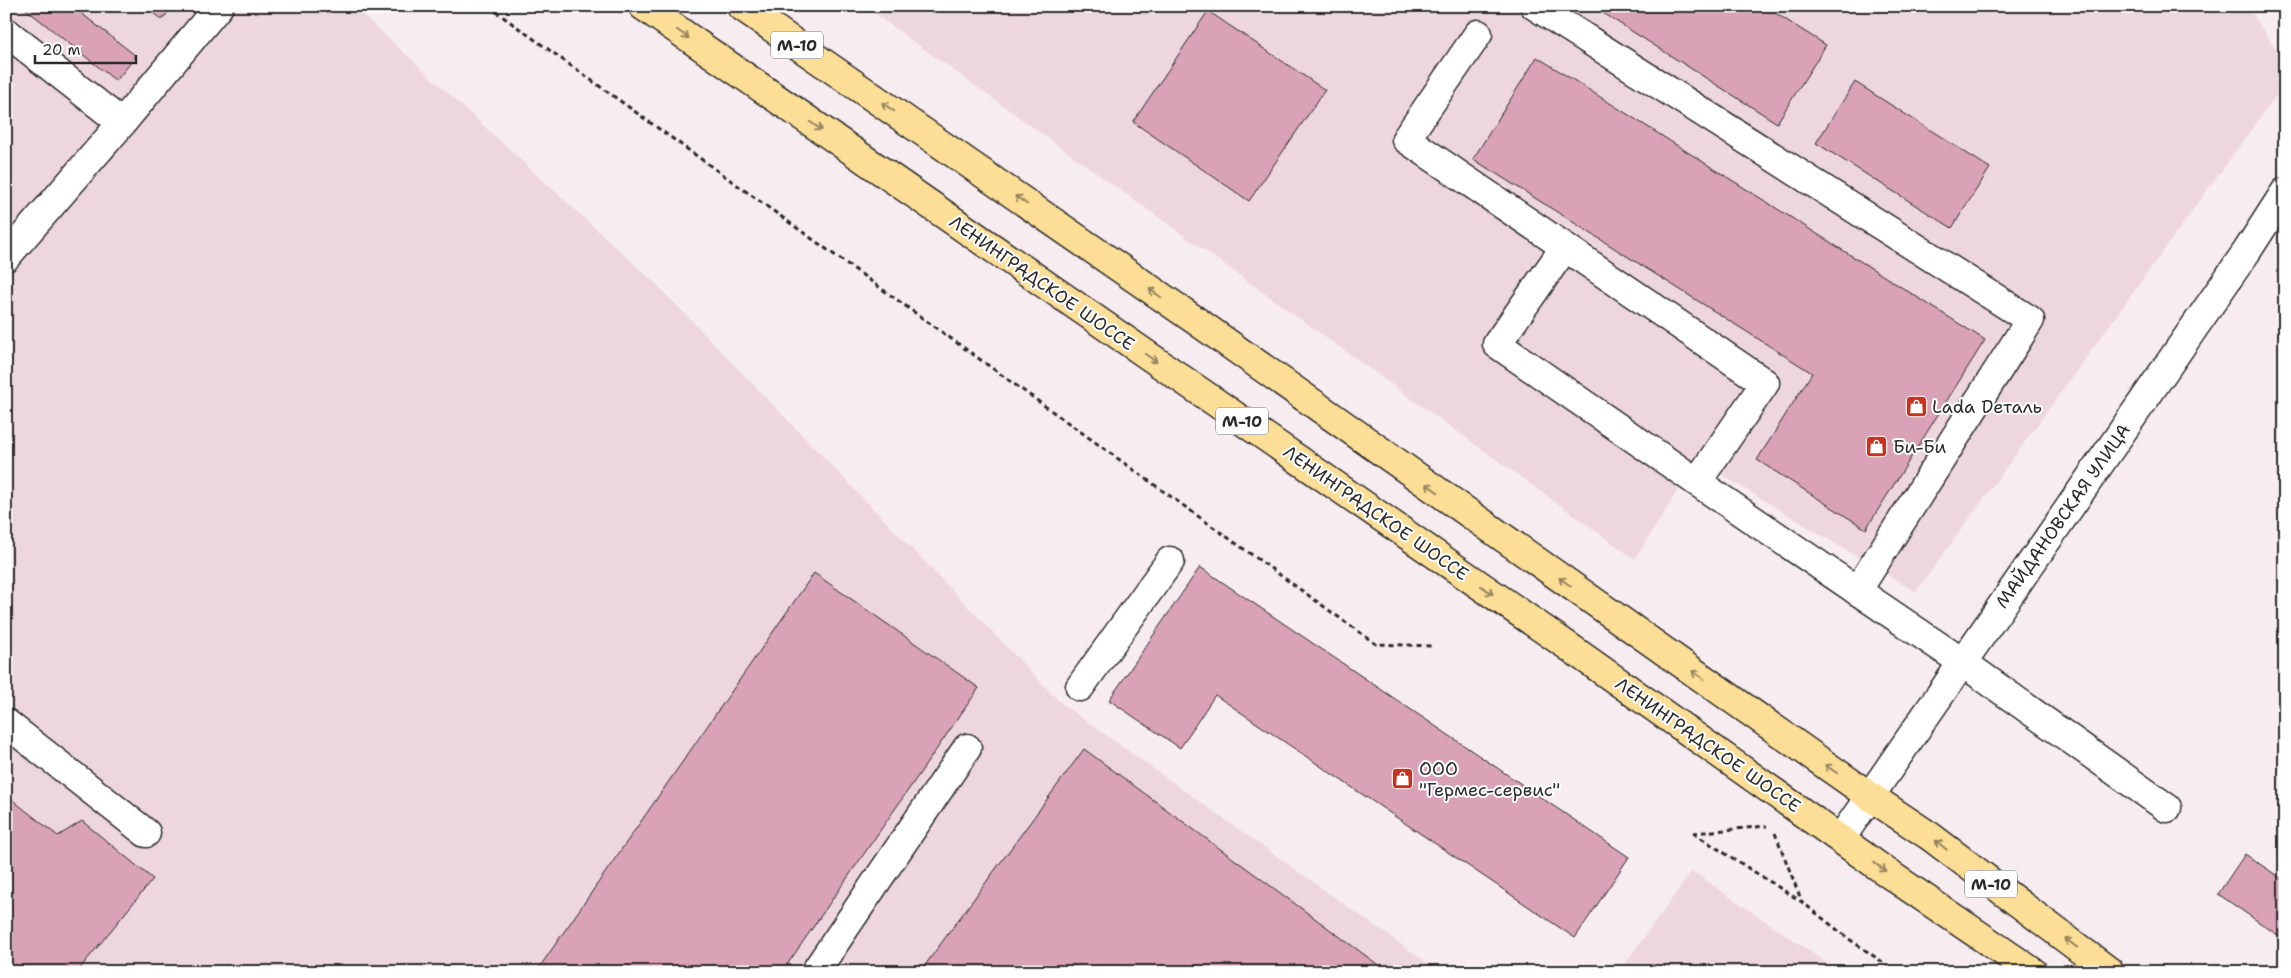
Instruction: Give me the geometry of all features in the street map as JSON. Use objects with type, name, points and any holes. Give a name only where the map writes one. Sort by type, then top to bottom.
[{"type":"highway","name":"ЛЕНИНГРАДСКОЕ ШОССЕ","points":[[643,6],[1556,638],[2033,972]]},
{"type":"highway","name":"М-10","points":[[741,6],[1195,320],[1870,797],[1931,837],[2110,972]]},
{"type":"street","points":[[6,257],[122,123],[219,6]]},
{"type":"street","points":[[1535,6],[2030,320],[1857,591]]},
{"type":"street","points":[[6,32],[122,123]]},
{"type":"street","points":[[1478,34],[1406,139],[1765,383],[1697,482]]},
{"type":"street","name":"МАЙДАНОВСКАЯ УЛИЦА","points":[[1840,838],[2285,192]]},
{"type":"street","points":[[1565,247],[1498,344],[1962,662],[2167,808]]},
{"type":"street","points":[[1080,687],[1170,561]]},
{"type":"street","points":[[6,723],[146,833]]},
{"type":"street","points":[[815,972],[967,748]]},
{"type":"path","points":[[488,6],[1376,644],[1434,646]]},
{"type":"path","points":[[1802,902],[1772,826],[1693,833],[1794,896],[1849,939],[1897,972]]},
{"type":"shaded area","points":[[6,6],[353,6],[657,285],[1062,704],[1440,972],[6,972]]},
{"type":"shaded area","points":[[864,6],[2247,6],[2285,62],[2285,83],[1916,592],[1697,460],[1635,559]]},
{"type":"shaded area","points":[[1692,871],[1840,972],[1619,972]]},
{"type":"building","points":[[22,6],[72,6],[136,56],[116,81]]},
{"type":"building","points":[[144,6],[173,6],[162,20]]},
{"type":"building","points":[[1592,6],[1764,6],[1826,45],[1777,123]]},
{"type":"building","points":[[1208,11],[1325,90],[1249,201],[1133,122]]},
{"type":"building","points":[[1537,57],[1985,340],[1866,529],[1757,460],[1812,373],[1473,159]]},
{"type":"building","points":[[1855,82],[1990,168],[1952,228],[1816,143]]},
{"type":"building","points":[[1200,567],[1629,857],[1575,938],[1215,695],[1180,748],[1109,700]]},
{"type":"building","points":[[814,573],[979,688],[782,972],[536,972]]},
{"type":"building","points":[[1084,749],[1388,972],[920,972]]},
{"type":"building","points":[[6,795],[58,836],[82,821],[153,879],[77,972],[6,972]]},
{"type":"building","points":[[2245,854],[2285,881],[2285,940],[2218,894]]},
{"type":"place","name":"Lada Dеталь","points":[[1916,407]]},
{"type":"place","name":"Би-Би","points":[[1877,447]]},
{"type":"place","name":"ООО \"Гермес-сервис\"","points":[[1403,779]]}]
